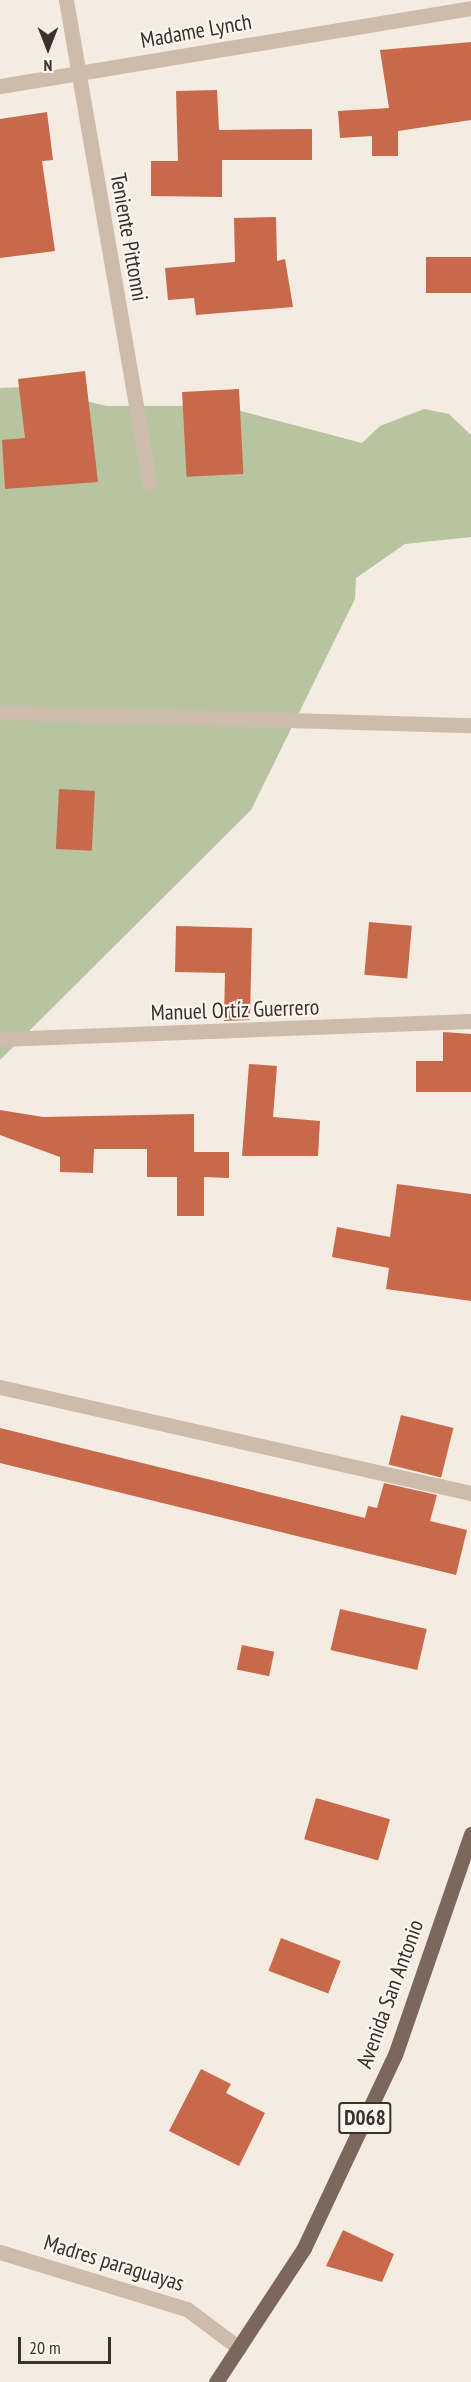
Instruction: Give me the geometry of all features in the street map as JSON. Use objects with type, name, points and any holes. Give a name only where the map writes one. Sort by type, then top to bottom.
[{"type":"main road","name":"Avenida San Antonio","points":[[216,2382],[304,2248],[395,2055],[471,1838]]},
{"type":"street","name":"Teniente Pittonni","points":[[66,0],[149,483]]},
{"type":"street","name":"Madame Lynch","points":[[0,86],[471,8]]},
{"type":"street","points":[[0,712],[471,725]]},
{"type":"street","name":"Manuel Ortíz Guerrero","points":[[0,1039],[471,1021]]},
{"type":"street","points":[[0,1387],[471,1493]]},
{"type":"street","name":"Madres paraguayas","points":[[0,2252],[187,2309],[239,2348]]},
{"type":"green space","points":[[26,387],[107,406],[222,406],[362,443],[380,426],[424,409],[449,414],[471,435],[471,537],[405,544],[356,578],[355,599],[251,810],[0,1060],[0,388]]},
{"type":"building","points":[[471,42],[471,120],[398,131],[398,156],[372,156],[372,136],[340,138],[338,111],[389,108],[380,50]]},
{"type":"building","points":[[217,90],[219,130],[312,129],[312,160],[222,160],[222,197],[151,196],[151,161],[178,161],[176,91]]},
{"type":"building","points":[[47,112],[53,160],[42,161],[55,251],[0,258],[0,119]]},
{"type":"building","points":[[276,217],[277,261],[285,259],[293,307],[196,315],[194,298],[168,300],[165,268],[235,262],[234,218]]},
{"type":"building","points":[[426,257],[471,257],[471,293],[426,293]]},
{"type":"building","points":[[85,371],[98,482],[5,489],[2,440],[25,438],[18,379]]},
{"type":"building","points":[[239,389],[243,474],[187,477],[182,392]]},
{"type":"building","points":[[59,789],[95,791],[92,851],[56,849]]},
{"type":"building","points":[[369,922],[412,926],[407,979],[364,975]]},
{"type":"building","points":[[176,926],[252,928],[250,1020],[224,1021],[225,973],[175,972]]},
{"type":"building","points":[[443,1032],[471,1034],[471,1092],[416,1092],[416,1061],[443,1061]]},
{"type":"building","points":[[249,1064],[277,1066],[273,1117],[320,1121],[318,1156],[242,1156]]},
{"type":"building","points":[[0,1110],[43,1117],[194,1114],[194,1152],[229,1152],[229,1178],[204,1177],[204,1216],[177,1216],[177,1177],[147,1177],[147,1149],[94,1149],[93,1173],[60,1172],[60,1157],[0,1135]]},
{"type":"building","points":[[397,1184],[471,1194],[471,1301],[386,1289],[389,1268],[332,1257],[337,1227],[390,1237]]},
{"type":"building","points":[[401,1415],[453,1428],[441,1478],[389,1464]]},
{"type":"building","points":[[0,1428],[365,1518],[368,1506],[377,1508],[384,1483],[437,1495],[430,1521],[467,1530],[456,1575],[0,1463]]},
{"type":"building","points":[[340,1609],[427,1629],[417,1670],[331,1650]]},
{"type":"building","points":[[242,1645],[274,1652],[269,1676],[237,1669]]},
{"type":"building","points":[[316,1798],[390,1819],[378,1861],[304,1839]]},
{"type":"building","points":[[281,1938],[341,1961],[328,1994],[268,1971]]},
{"type":"building","points":[[201,2069],[231,2084],[226,2093],[265,2113],[239,2166],[169,2131]]},
{"type":"building","points":[[343,2230],[394,2254],[382,2282],[326,2266]]}]
